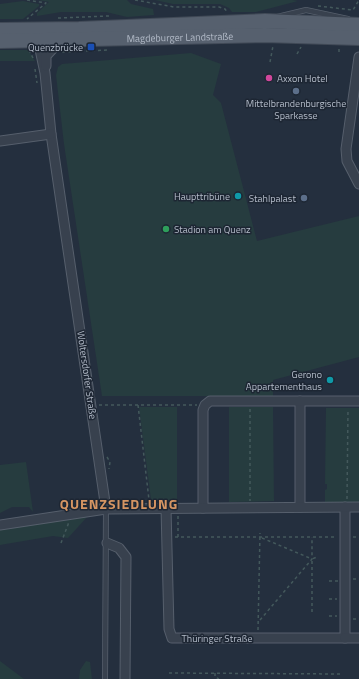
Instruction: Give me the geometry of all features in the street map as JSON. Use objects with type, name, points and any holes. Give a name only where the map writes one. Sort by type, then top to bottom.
[{"type":"main road","name":"Magdeburger Landstraße","points":[[0,41],[37,35],[265,21],[359,24]]},
{"type":"main road","name":"Magdeburger Landstraße","points":[[0,30],[37,35],[60,41],[265,35],[359,38]]},
{"type":"street","name":"Woltersdorfer Straße","points":[[37,35],[45,73],[51,134],[106,509]]},
{"type":"street","name":"Woltersdorfer Straße","points":[[45,73],[46,56],[60,41]]},
{"type":"street","points":[[358,179],[348,161],[346,149],[359,57]]},
{"type":"street","points":[[0,141],[51,134]]},
{"type":"street","points":[[202,508],[203,410],[205,405],[210,401],[359,401]]},
{"type":"street","points":[[300,401],[300,507]]},
{"type":"street","points":[[346,507],[346,638]]},
{"type":"street","points":[[0,524],[106,509],[359,507]]},
{"type":"street","name":"Thüringer Straße","points":[[166,508],[169,629],[172,638],[359,638]]},
{"type":"street","points":[[107,543],[119,548],[126,557],[125,679]]},
{"type":"lane","name":"Woltersdorfer Straße","points":[[106,509],[106,679]]},
{"type":"path","points":[[135,0],[174,7],[219,7],[225,9],[229,17],[229,23]]},
{"type":"path","points":[[270,62],[274,42]]},
{"type":"path","points":[[297,54],[302,45]]},
{"type":"path","points":[[338,47],[339,54]]},
{"type":"path","points":[[250,401],[250,507]]},
{"type":"path","points":[[346,507],[348,401]]},
{"type":"path","points":[[92,409],[138,405],[205,405]]},
{"type":"path","points":[[138,405],[150,508]]},
{"type":"path","points":[[178,508],[178,537]]},
{"type":"path","points":[[61,543],[73,513]]},
{"type":"path","points":[[258,638],[260,534]]},
{"type":"path","points":[[167,537],[359,537]]},
{"type":"path","points":[[312,537],[312,612]]},
{"type":"path","points":[[260,538],[312,559]]},
{"type":"path","points":[[259,621],[312,559],[317,557]]},
{"type":"path","points":[[169,673],[342,674]]},
{"type":"path","points":[[215,673],[219,679]]},
{"type":"green space","points":[[38,0],[127,0],[131,4],[153,9],[154,15],[127,17],[106,12],[61,12],[37,16],[37,13],[49,2]]},
{"type":"green space","points":[[155,0],[298,1],[256,12],[232,12],[229,8],[220,4],[173,4]]},
{"type":"green space","points":[[23,1],[39,4],[39,6],[23,19],[0,19],[0,4]]},
{"type":"green space","points":[[0,50],[28,50],[35,61],[0,61]]},
{"type":"green space","name":"Stadion am Quenz","points":[[191,53],[221,64],[213,95],[221,103],[257,241],[359,216],[359,357],[273,380],[273,396],[102,396],[64,144],[56,75],[58,67],[62,64]]},
{"type":"green space","points":[[139,407],[177,407],[177,500],[151,500]]},
{"type":"green space","points":[[229,407],[273,407],[274,501],[229,502]]},
{"type":"green space","points":[[326,408],[359,408],[359,502],[325,502],[325,490],[327,489],[327,484],[325,484]]},
{"type":"green space","points":[[26,462],[33,512],[29,507],[12,507],[0,513],[0,465]]},
{"type":"green space","points":[[87,517],[68,538],[53,536],[0,545],[0,529]]},
{"type":"green space","points":[[0,661],[24,679],[0,679]]},
{"type":"green space","points":[[86,661],[90,662],[92,679],[79,679],[80,670]]},
{"type":"place","name":"Quenzbrücke","points":[[91,47]]},
{"type":"place","name":"Axxon Hotel","points":[[269,78]]},
{"type":"place","name":"Mittelbrandenburgische Sparkasse","points":[[296,91]]},
{"type":"place","name":"Haupttribüne","points":[[238,196]]},
{"type":"place","name":"Stahlpalast","points":[[304,198]]},
{"type":"place","name":"Stadion am Quenz","points":[[166,229]]},
{"type":"place","name":"Gerono Appartementhaus","points":[[330,380]]},
{"type":"district","name":"QUENZSIEDLUNG","points":[[119,503]]}]
